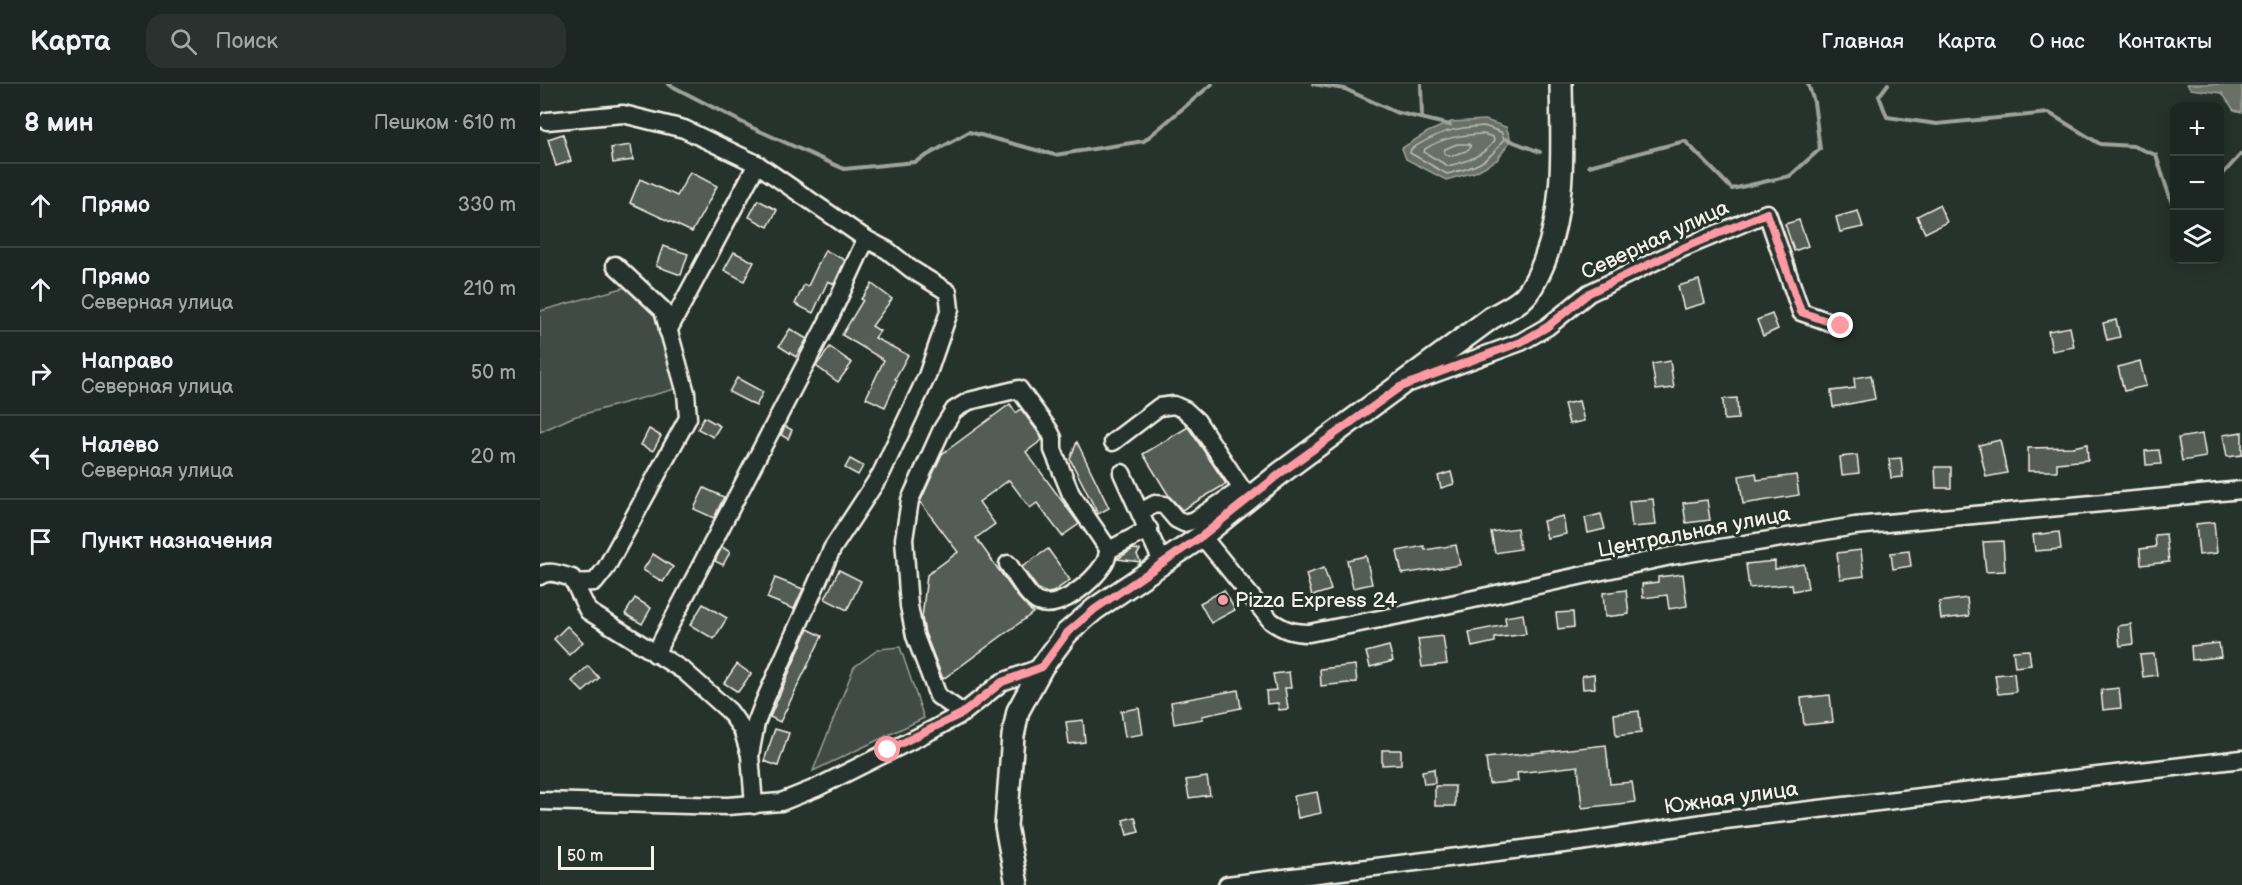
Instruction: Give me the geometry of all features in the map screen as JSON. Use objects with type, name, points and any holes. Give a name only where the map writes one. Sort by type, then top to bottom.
[{"type":"main road","points":[[1017,885],[1006,826],[1013,736],[1018,711],[1042,667],[1067,633],[1095,609],[1202,536],[1244,495],[1282,472],[1491,318],[1524,298],[1539,275],[1550,247],[1558,213],[1562,175],[1560,84]]},
{"type":"street","points":[[547,121],[623,114],[684,129],[757,164],[948,292],[950,309],[927,376],[881,474],[827,559],[765,700],[756,723],[750,755]]},
{"type":"street","points":[[669,331],[757,164]]},
{"type":"street","name":"Северная улица","points":[[1400,387],[1521,342],[1547,327],[1589,293],[1683,248],[1767,213],[1801,312],[1841,326]]},
{"type":"street","points":[[655,654],[830,317],[866,239]]},
{"type":"street","points":[[574,583],[595,582],[606,568],[688,418],[689,406],[686,393],[663,310],[615,265]]},
{"type":"street","points":[[963,713],[938,696],[920,651],[909,606],[904,539],[910,500],[942,429],[954,410],[969,401],[1019,389],[1053,438],[1053,450],[1071,494],[1109,550]]},
{"type":"street","points":[[1113,442],[1159,407],[1174,405],[1185,410],[1197,421],[1244,495],[1195,520],[1184,523],[1176,519],[1164,506],[1155,504],[1140,512]]},
{"type":"street","points":[[1122,473],[1163,564]]},
{"type":"street","name":"Центральная улица","points":[[1202,536],[1271,621],[1288,631],[1309,633],[1417,612],[1671,556],[1856,526],[2242,490]]},
{"type":"street","points":[[1008,564],[1038,602],[1056,603],[1078,592],[1105,563],[1109,550],[1149,529]]},
{"type":"street","points":[[540,576],[544,573],[555,573],[572,578],[588,611],[684,671],[729,711],[742,729],[750,755],[754,805]]},
{"type":"street","points":[[540,801],[754,805],[781,802],[816,788],[963,713],[1002,682],[1042,667]]},
{"type":"street","name":"Южная улица","points":[[1227,885],[1580,842],[1717,821],[2242,759]]},
{"type":"shaded area","points":[[648,281],[686,386],[573,417],[540,432],[540,311]]},
{"type":"shaded area","points":[[900,647],[924,718],[813,771],[854,667],[879,649]]},
{"type":"water","points":[[2187,84],[2242,84],[2242,112],[2234,110],[2222,93],[2191,89]]},
{"type":"water","points":[[1485,120],[1506,127],[1511,140],[1497,160],[1475,172],[1446,180],[1406,159],[1402,148],[1428,132],[1451,122]]},
{"type":"building","points":[[563,134],[571,161],[556,166],[548,139]]},
{"type":"building","points":[[631,145],[633,160],[613,163],[611,148]]},
{"type":"building","points":[[690,172],[717,186],[692,232],[630,203],[640,179],[677,196]]},
{"type":"building","points":[[758,200],[777,210],[768,227],[749,217]]},
{"type":"building","points":[[1939,205],[1947,222],[1925,233],[1917,216]]},
{"type":"building","points":[[1858,211],[1863,227],[1840,232],[1836,217]]},
{"type":"building","points":[[1799,220],[1808,246],[1794,251],[1785,224]]},
{"type":"building","points":[[663,246],[688,254],[681,275],[656,266]]},
{"type":"building","points":[[825,250],[845,260],[834,284],[828,281],[813,313],[795,304],[804,285],[808,286]]},
{"type":"building","points":[[734,252],[754,262],[744,281],[724,270]]},
{"type":"building","points":[[1699,280],[1705,303],[1684,309],[1678,286]]},
{"type":"building","points":[[872,284],[892,299],[872,326],[880,331],[875,338],[908,355],[895,379],[897,380],[885,407],[866,398],[884,360],[842,335],[863,300],[861,299]]},
{"type":"building","points":[[1772,314],[1778,329],[1763,336],[1757,320]]},
{"type":"building","points":[[2116,320],[2120,337],[2107,340],[2103,323]]},
{"type":"building","points":[[2070,327],[2074,347],[2052,351],[2048,331]]},
{"type":"building","points":[[790,329],[807,339],[796,357],[779,346]]},
{"type":"building","points":[[830,347],[852,363],[838,382],[816,366]]},
{"type":"building","points":[[1670,361],[1674,388],[1656,390],[1652,364]]},
{"type":"building","points":[[2140,361],[2146,386],[2124,391],[2118,367]]},
{"type":"building","points":[[1871,375],[1875,399],[1833,407],[1831,391],[1855,388],[1854,378]]},
{"type":"building","points":[[737,378],[763,392],[756,406],[729,392]]},
{"type":"building","points":[[1737,398],[1738,419],[1724,420],[1723,399]]},
{"type":"building","points":[[1579,401],[1584,421],[1569,424],[1564,404]]},
{"type":"building","points":[[1010,404],[1016,413],[1021,409],[1040,435],[1042,440],[1026,452],[1079,524],[1062,536],[1037,503],[1030,508],[1009,480],[979,502],[995,524],[976,538],[1018,597],[1033,613],[943,679],[925,633],[922,618],[927,575],[958,552],[920,502],[942,454]]},
{"type":"building","points":[[704,417],[720,426],[713,437],[698,429]]},
{"type":"building","points":[[785,426],[792,430],[788,439],[781,435]]},
{"type":"building","points":[[1188,427],[1226,484],[1182,510],[1169,496],[1143,454]]},
{"type":"building","points":[[649,429],[661,436],[653,451],[641,445]]},
{"type":"building","points":[[2242,432],[2242,455],[2227,457],[2223,435]]},
{"type":"building","points":[[2202,434],[2206,457],[2182,461],[2178,438]]},
{"type":"building","points":[[2000,440],[2007,473],[1986,477],[1979,445]]},
{"type":"building","points":[[1077,442],[1109,508],[1098,514],[1070,459]]},
{"type":"building","points":[[2087,444],[2088,460],[2057,463],[2057,471],[2028,471],[2028,448],[2073,447]]},
{"type":"building","points":[[2159,450],[2161,464],[2146,465],[2145,451]]},
{"type":"building","points":[[1857,455],[1859,473],[1842,475],[1840,457]]},
{"type":"building","points":[[1901,458],[1903,477],[1891,478],[1889,459]]},
{"type":"building","points":[[850,459],[863,466],[858,475],[845,468]]},
{"type":"building","points":[[1935,467],[1951,467],[1951,488],[1936,488]]},
{"type":"building","points":[[1451,472],[1454,484],[1441,488],[1438,476]]},
{"type":"building","points":[[1756,473],[1757,480],[1796,475],[1799,495],[1743,504],[1739,476]]},
{"type":"building","points":[[704,488],[724,497],[714,518],[694,509]]},
{"type":"building","points":[[1653,499],[1656,525],[1632,527],[1629,501]]},
{"type":"building","points":[[1707,500],[1710,520],[1686,523],[1683,503]]},
{"type":"building","points":[[1601,514],[1605,529],[1588,533],[1585,518]]},
{"type":"building","points":[[1563,516],[1566,534],[1547,538],[1543,521]]},
{"type":"building","points":[[2214,522],[2217,553],[2199,555],[2196,524]]},
{"type":"building","points":[[1517,528],[1520,549],[1495,553],[1491,532]]},
{"type":"building","points":[[2059,532],[2061,549],[2035,551],[2033,535]]},
{"type":"building","points":[[2166,534],[2169,562],[2141,565],[2140,549],[2156,547],[2155,535]]},
{"type":"building","points":[[2003,541],[2005,571],[1986,572],[1983,542]]},
{"type":"building","points":[[1456,545],[1460,565],[1402,574],[1397,551],[1424,546],[1425,550]]},
{"type":"building","points":[[722,547],[730,552],[723,565],[715,561]]},
{"type":"building","points":[[1048,549],[1070,580],[1053,592],[1047,593],[1038,589],[1022,567]]},
{"type":"building","points":[[1133,549],[1140,550],[1137,555],[1141,562],[1117,559]]},
{"type":"building","points":[[1861,550],[1864,576],[1840,579],[1837,553]]},
{"type":"building","points":[[1909,551],[1911,566],[1893,569],[1891,553]]},
{"type":"building","points":[[653,554],[673,567],[663,582],[643,570]]},
{"type":"building","points":[[1366,556],[1372,584],[1353,588],[1347,560]]},
{"type":"building","points":[[1775,561],[1775,569],[1804,564],[1808,588],[1793,591],[1792,584],[1749,588],[1746,564]]},
{"type":"building","points":[[1324,568],[1331,590],[1312,596],[1306,574]]},
{"type":"building","points":[[839,570],[861,581],[847,610],[825,599]]},
{"type":"building","points":[[1683,574],[1687,606],[1669,609],[1667,595],[1643,598],[1642,584],[1658,582],[1658,577]]},
{"type":"building","points":[[775,578],[803,589],[794,609],[767,598]]},
{"type":"building","points":[[1224,590],[1235,610],[1211,623],[1200,603]]},
{"type":"building","points":[[1626,590],[1629,614],[1605,617],[1603,593]]},
{"type":"building","points":[[635,598],[651,608],[642,624],[625,614]]},
{"type":"building","points":[[1967,598],[1969,616],[1941,619],[1939,602]]},
{"type":"building","points":[[703,604],[727,618],[714,639],[690,625]]},
{"type":"building","points":[[1573,612],[1574,627],[1558,629],[1556,613]]},
{"type":"building","points":[[1523,614],[1526,634],[1495,638],[1495,642],[1472,647],[1469,632],[1506,625],[1505,617]]},
{"type":"building","points":[[2131,624],[2133,644],[2120,646],[2118,626]]},
{"type":"building","points":[[567,626],[583,642],[569,655],[554,639]]},
{"type":"building","points":[[808,629],[822,636],[780,722],[770,717]]},
{"type":"building","points":[[1443,636],[1447,664],[1422,667],[1418,639]]},
{"type":"building","points":[[2219,643],[2221,657],[2192,660],[2191,646]]},
{"type":"building","points":[[1389,646],[1393,661],[1370,667],[1366,652]]},
{"type":"building","points":[[2029,650],[2031,665],[2015,667],[2013,651]]},
{"type":"building","points":[[2154,654],[2157,675],[2143,677],[2140,655]]},
{"type":"building","points":[[737,664],[751,674],[738,692],[724,683]]},
{"type":"building","points":[[1355,665],[1357,682],[1321,686],[1320,669]]},
{"type":"building","points":[[588,666],[599,678],[583,692],[572,681]]},
{"type":"building","points":[[1289,672],[1291,688],[1285,688],[1288,709],[1279,710],[1278,703],[1267,704],[1266,691],[1276,690],[1273,674]]},
{"type":"building","points":[[2014,673],[2016,692],[1998,694],[1995,675]]},
{"type":"building","points":[[1594,674],[1595,688],[1583,689],[1582,676]]},
{"type":"building","points":[[2119,688],[2121,708],[2103,710],[2101,690]]},
{"type":"building","points":[[1238,690],[1241,708],[1202,716],[1203,719],[1174,724],[1171,702]]},
{"type":"building","points":[[1830,695],[1833,722],[1804,725],[1801,698]]},
{"type":"building","points":[[1139,708],[1143,734],[1125,737],[1121,711]]},
{"type":"building","points":[[1639,711],[1641,733],[1616,736],[1614,714]]},
{"type":"building","points":[[1083,720],[1085,742],[1069,744],[1066,722]]},
{"type":"building","points":[[775,729],[789,733],[778,766],[764,761]]},
{"type":"building","points":[[1606,745],[1610,784],[1632,782],[1635,802],[1582,808],[1578,766],[1517,773],[1518,781],[1489,784],[1486,758]]},
{"type":"building","points":[[1382,750],[1401,750],[1401,764],[1382,765]]},
{"type":"building","points":[[1434,769],[1435,783],[1424,784],[1422,771]]},
{"type":"building","points":[[1207,777],[1210,795],[1189,798],[1186,780]]},
{"type":"building","points":[[1435,786],[1455,786],[1455,806],[1435,806]]},
{"type":"building","points":[[1317,792],[1321,813],[1298,818],[1294,796]]},
{"type":"building","points":[[1135,817],[1139,832],[1127,835],[1123,820]]},
{"type":"waterway","points":[[668,84],[753,128],[844,169],[915,162],[969,132],[1055,155],[1144,141],[1212,84]]},
{"type":"waterway","points":[[1313,84],[1345,89],[1395,112],[1450,125]]},
{"type":"waterway","points":[[1421,84],[1422,118]]},
{"type":"waterway","points":[[1589,166],[1685,141],[1732,189],[1790,176],[1820,149],[1814,102],[1808,84]]},
{"type":"waterway","points":[[1888,84],[1879,96],[1887,117],[1937,124],[2049,113],[2100,144],[2133,146],[2156,155],[2170,198]]},
{"type":"waterway","points":[[1506,139],[1540,152]]},
{"type":"waterway","points":[[2224,173],[2242,153]]},
{"type":"place","name":"Pizza Express 24","points":[[1223,600]]},
{"type":"route","points":[[888,750],[963,713],[1002,682],[1042,667],[1067,633],[1095,609],[1202,536],[1282,472],[1400,387],[1521,342],[1547,327],[1589,293],[1683,248],[1767,213],[1801,312],[1841,326]]}]
